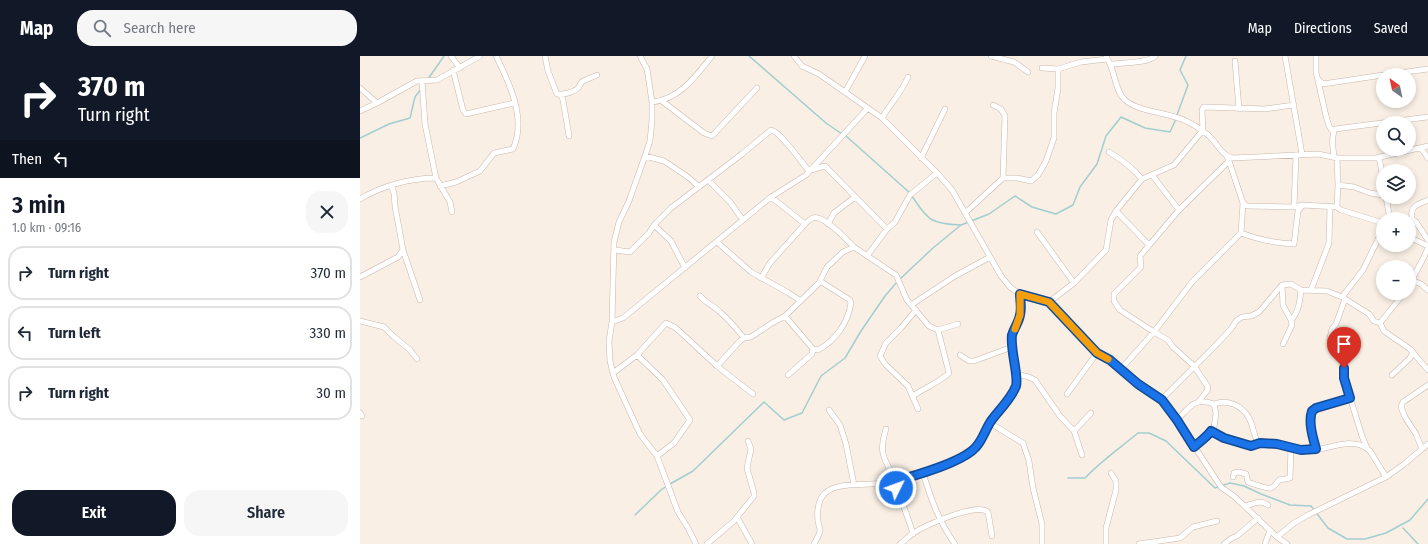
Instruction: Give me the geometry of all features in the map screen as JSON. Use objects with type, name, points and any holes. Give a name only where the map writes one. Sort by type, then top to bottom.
[{"type":"street","points":[[451,56],[460,68]]},
{"type":"street","points":[[360,111],[417,81],[436,80],[480,56]]},
{"type":"street","points":[[440,186],[474,175],[480,171],[494,153],[513,148],[516,143],[518,124],[512,91],[496,56]]},
{"type":"street","points":[[545,56],[555,91],[557,94],[561,95],[563,100],[569,136]]},
{"type":"street","points":[[640,56],[647,69],[652,102],[650,141],[629,202],[619,222],[614,242],[612,322],[609,341],[610,361],[613,373],[640,434],[657,456],[678,512],[696,544]]},
{"type":"street","points":[[652,102],[662,101],[682,89],[698,74],[712,56]]},
{"type":"street","points":[[794,56],[802,66],[819,74],[882,118],[952,190],[1001,276],[1010,287],[1020,294],[1049,302],[1097,353],[1162,400],[1220,485],[1236,497],[1277,537],[1287,544]]},
{"type":"street","points":[[845,92],[865,56]]},
{"type":"street","points":[[991,56],[1014,62],[1028,72]]},
{"type":"street","points":[[1110,64],[1146,61],[1153,59],[1155,56]]},
{"type":"street","points":[[1285,56],[1302,154]]},
{"type":"street","points":[[1316,56],[1316,72],[1326,116],[1333,132],[1332,142],[1336,158],[1338,185],[1337,207]]},
{"type":"street","points":[[1042,68],[1058,69],[1081,62],[1107,57],[1116,84],[1124,100],[1136,106],[1180,118],[1203,130],[1213,140],[1228,159],[1243,203],[1241,233],[1192,282],[1154,332],[1121,369]]},
{"type":"street","points":[[1235,61],[1239,109]]},
{"type":"street","points":[[965,213],[1003,178],[1017,178],[1031,181],[1038,175],[1046,161],[1054,138],[1054,113],[1058,88],[1058,69]]},
{"type":"street","points":[[1416,71],[1428,69]]},
{"type":"street","points":[[453,70],[462,110],[466,114],[514,102]]},
{"type":"street","points":[[561,95],[574,91],[579,88],[582,81],[597,75]]},
{"type":"street","points":[[882,118],[890,104],[905,86],[908,76]]},
{"type":"street","points":[[1319,80],[1323,84],[1376,76]]},
{"type":"street","points":[[422,81],[426,124],[436,178],[450,202],[452,212]]},
{"type":"street","points":[[360,88],[377,103]]},
{"type":"street","points":[[662,101],[704,133],[712,136],[757,88]]},
{"type":"street","points":[[993,105],[1001,109],[1005,116],[1003,178]]},
{"type":"street","points":[[1049,302],[1074,283],[1106,250],[1111,220],[1116,211],[1142,179],[1174,165],[1203,130],[1202,110],[1204,107],[1265,109],[1294,106]]},
{"type":"street","points":[[612,322],[623,318],[771,197],[806,175],[868,108]]},
{"type":"street","points":[[921,158],[945,109]]},
{"type":"street","points":[[1333,132],[1335,129],[1428,117]]},
{"type":"street","points":[[615,250],[630,252],[671,208],[771,130],[784,140],[809,171]]},
{"type":"street","points":[[1177,420],[1191,406],[1199,401],[1207,391],[1208,387],[1194,366],[1172,347],[1168,340],[1120,310],[1114,301],[1114,294],[1140,267],[1140,256],[1179,210],[1228,159],[1302,154],[1318,154],[1336,158],[1379,157],[1428,146]]},
{"type":"street","points":[[1421,148],[1428,158]]},
{"type":"street","points":[[1109,152],[1124,161],[1142,179]]},
{"type":"street","points":[[1294,207],[1296,155]]},
{"type":"street","points":[[645,156],[664,161],[688,177],[699,187]]},
{"type":"street","points":[[1379,157],[1380,164]]},
{"type":"street","points":[[809,171],[826,166],[887,229]]},
{"type":"street","points":[[867,256],[887,229],[895,222],[910,195],[937,173]]},
{"type":"street","points":[[1152,175],[1179,210]]},
{"type":"street","points":[[360,199],[374,191],[391,185],[426,178],[436,178]]},
{"type":"street","points":[[708,180],[730,202],[743,220]]},
{"type":"street","points":[[394,193],[398,184]]},
{"type":"street","points":[[391,185],[394,193],[403,250],[420,300]]},
{"type":"street","points":[[1338,185],[1354,187],[1376,194]]},
{"type":"street","points":[[771,197],[805,224]]},
{"type":"street","points":[[828,224],[834,213],[855,197]]},
{"type":"street","points":[[1412,212],[1412,209],[1415,206],[1428,200]]},
{"type":"street","points":[[1243,203],[1247,206],[1330,206],[1337,207],[1340,210],[1376,221]]},
{"type":"street","points":[[1241,233],[1275,243],[1294,244],[1298,211],[1303,205]]},
{"type":"street","points":[[1311,290],[1329,243],[1330,206]]},
{"type":"street","points":[[1116,211],[1149,246]]},
{"type":"street","points":[[761,278],[770,263],[805,224],[813,218],[818,218],[828,224],[854,247],[898,277],[911,306],[929,326],[938,330],[958,324]]},
{"type":"street","points":[[1416,222],[1428,240]]},
{"type":"street","points":[[654,225],[671,241],[685,268]]},
{"type":"street","points":[[1037,232],[1074,283]]},
{"type":"street","points":[[1416,241],[1428,247],[1416,271]]},
{"type":"street","points":[[717,242],[751,272],[801,301]]},
{"type":"street","points":[[1376,244],[1363,270],[1344,298],[1330,338],[1334,346],[1341,352],[1344,358],[1344,378],[1362,436],[1367,448],[1386,477]]},
{"type":"street","points":[[717,366],[744,338],[751,337],[785,316],[820,281],[827,267],[843,252],[854,247]]},
{"type":"street","points":[[360,276],[398,257],[403,250]]},
{"type":"street","points":[[911,306],[955,276],[990,257]]},
{"type":"street","points":[[785,316],[813,349],[818,350],[825,346],[842,328],[847,320],[851,303],[850,300],[820,281]]},
{"type":"street","points":[[1416,283],[1421,284],[1428,290]]},
{"type":"street","points":[[1162,400],[1227,333],[1236,321],[1242,317],[1251,316],[1259,312],[1282,285],[1291,284],[1301,290],[1327,291],[1344,298],[1369,314],[1374,321],[1380,322]]},
{"type":"street","points":[[1282,285],[1283,305],[1292,325],[1283,344]]},
{"type":"street","points":[[1291,320],[1295,316],[1298,308],[1301,290]]},
{"type":"street","points":[[814,544],[820,530],[818,521],[818,506],[824,494],[830,489],[854,485],[882,484],[895,481],[923,473],[959,458],[975,449],[986,433],[990,423],[1007,401],[1016,386],[1016,374],[1012,353],[1012,334],[1020,315],[1020,294]]},
{"type":"street","points":[[700,296],[720,312],[744,338]]},
{"type":"street","points":[[1380,322],[1398,300]]},
{"type":"street","points":[[916,310],[886,343],[880,356],[885,364],[908,386],[918,409]]},
{"type":"street","points":[[360,321],[384,327],[410,350],[417,359]]},
{"type":"street","points":[[1380,322],[1384,331],[1410,349],[1428,370]]},
{"type":"street","points":[[613,373],[637,355],[666,323],[676,328],[717,366],[753,394]]},
{"type":"street","points":[[913,396],[934,382],[945,377],[949,373],[938,330]]},
{"type":"street","points":[[960,355],[969,361],[974,362],[1012,347]]},
{"type":"street","points":[[788,374],[812,354],[813,349]]},
{"type":"street","points":[[1392,375],[1410,358],[1413,352]]},
{"type":"street","points":[[1067,394],[1097,353]]},
{"type":"street","points":[[637,355],[663,380],[690,420],[674,443],[657,456]]},
{"type":"street","points":[[1016,374],[1035,380],[1060,416],[1074,432],[1082,455]]},
{"type":"street","points":[[1422,449],[1416,434],[1405,417],[1401,407],[1403,402],[1428,385]]},
{"type":"street","points":[[1316,449],[1312,436],[1310,416],[1312,411],[1350,398]]},
{"type":"street","points":[[1199,401],[1206,401],[1214,404],[1221,401],[1232,403],[1243,411],[1249,418],[1255,437],[1260,443]]},
{"type":"street","points":[[1194,447],[1206,437],[1214,427],[1216,413],[1214,404]]},
{"type":"street","points":[[829,410],[840,425],[846,444],[854,485]]},
{"type":"street","points":[[1074,432],[1090,413]]},
{"type":"street","points":[[990,423],[1023,443],[1029,461],[1033,488],[1042,524],[1042,544]]},
{"type":"street","points":[[886,429],[882,451],[907,513],[913,534]]},
{"type":"street","points":[[1211,431],[1224,438],[1251,446],[1260,443],[1277,444],[1301,450],[1356,444],[1367,448]]},
{"type":"street","points":[[708,544],[737,517],[754,494],[747,468],[751,449],[748,441]]},
{"type":"street","points":[[1277,537],[1294,523],[1308,515],[1386,477],[1428,444]]},
{"type":"street","points":[[1233,476],[1234,473],[1239,472],[1246,474],[1248,482],[1255,486],[1269,489],[1274,487],[1279,480],[1290,478],[1290,448]]},
{"type":"street","points":[[923,473],[940,520],[955,544]]},
{"type":"street","points":[[1106,544],[1106,528],[1116,490],[1116,481],[1111,473]]},
{"type":"street","points":[[1245,506],[1260,502],[1265,502],[1268,505]]},
{"type":"street","points":[[900,544],[913,534],[940,520],[974,510],[984,510],[988,512],[992,536]]},
{"type":"street","points":[[737,517],[752,544]]},
{"type":"street","points":[[1224,544],[1237,536],[1258,518]]},
{"type":"street","points":[[1139,544],[1180,541],[1193,527],[1217,521]]},
{"type":"street","points":[[1265,544],[1271,531]]},
{"type":"waterway","points":[[428,79],[444,56]]},
{"type":"waterway","points":[[749,56],[826,123],[842,134]]},
{"type":"waterway","points":[[1177,115],[1188,85],[1180,70],[1186,56]]},
{"type":"waterway","points":[[360,138],[389,124],[410,118],[415,97],[421,89]]},
{"type":"waterway","points":[[900,279],[933,248],[961,225],[989,214],[1015,196],[1032,207],[1056,214],[1073,205],[1080,187],[1097,164],[1106,136],[1121,117],[1145,128],[1170,132],[1176,119]]},
{"type":"waterway","points":[[846,136],[910,193]]},
{"type":"waterway","points":[[912,196],[922,211],[932,220],[943,224],[961,225]]},
{"type":"waterway","points":[[670,484],[693,471],[764,402],[784,420],[802,413],[821,376],[845,358],[861,331],[885,296],[897,282]]},
{"type":"waterway","points":[[1068,478],[1085,478],[1104,460],[1138,433],[1149,433],[1166,441],[1215,488],[1230,483],[1244,486],[1290,505],[1311,506],[1328,528],[1347,539],[1365,539],[1386,533],[1410,520],[1428,499]]},
{"type":"waterway","points":[[635,515],[667,486]]},
{"type":"waterway","points":[[1403,528],[1418,544]]},
{"type":"slow traffic","points":[[1015,329],[1020,315],[1020,294],[1049,302],[1097,353],[1108,359]]},
{"type":"route","points":[[896,488],[895,481],[938,468],[975,449],[986,433],[990,423],[1007,401],[1016,386],[1016,374],[1012,353],[1012,334],[1020,315],[1020,294],[1049,302],[1097,353],[1110,360],[1138,384],[1162,400],[1194,447],[1211,431],[1224,438],[1240,444],[1251,446],[1260,443],[1277,444],[1301,450],[1316,449],[1312,436],[1310,416],[1312,411],[1316,408],[1350,398],[1344,378],[1344,368]]}]
